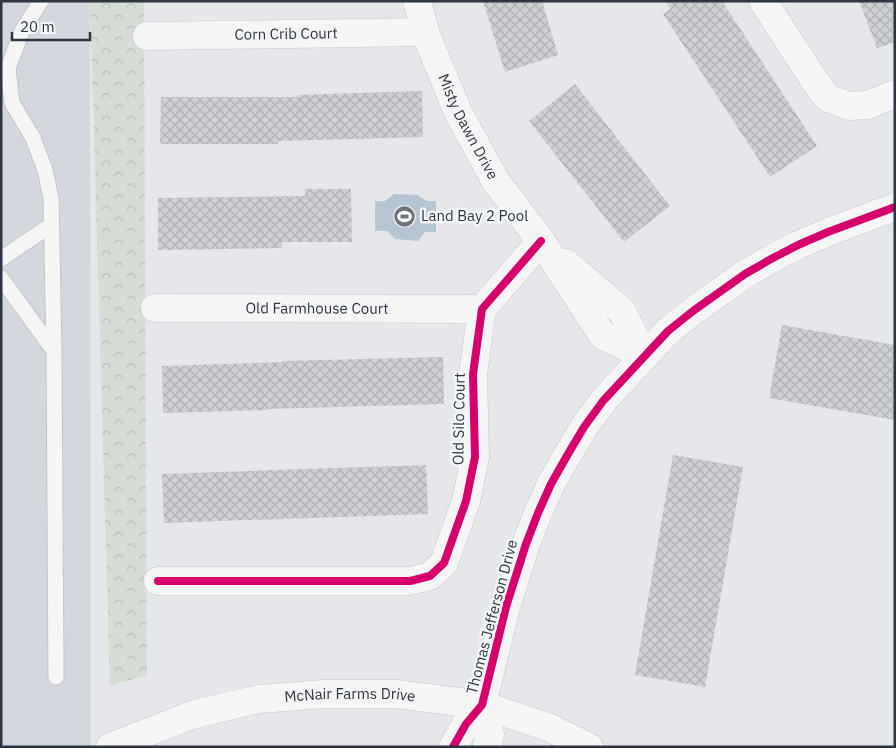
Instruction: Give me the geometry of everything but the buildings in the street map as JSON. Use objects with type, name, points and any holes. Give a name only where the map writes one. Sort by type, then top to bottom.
[{"type":"street","name":"Misty Dawn Drive","points":[[417,1],[425,32],[458,112],[495,180],[541,240],[603,336],[644,355]]},
{"type":"street","points":[[763,1],[816,83],[828,98],[849,106],[867,105],[895,94]]},
{"type":"street","name":"Corn Crib Court","points":[[147,36],[425,32]]},
{"type":"street","name":"Thomas Jefferson Drive","points":[[482,705],[506,607],[526,544],[548,491],[584,427],[603,401],[668,330],[745,274],[798,245],[895,207]]},
{"type":"street","points":[[482,309],[541,240]]},
{"type":"street","name":"Old Farmhouse Court","points":[[155,308],[482,309]]},
{"type":"street","name":"Old Silo Court","points":[[158,581],[410,581],[430,576],[444,563],[466,501],[475,457],[473,374],[482,309]]},
{"type":"street","name":"McNair Farms Drive","points":[[110,747],[195,714],[259,699],[323,694],[396,694],[482,705],[548,728],[589,747]]},
{"type":"street","points":[[453,747],[466,724],[482,705]]},
{"type":"street","points":[[482,705],[490,734],[487,747]]},
{"type":"lane","points":[[42,1],[22,31],[8,68],[12,102],[32,138],[45,170],[51,198],[56,676]]},
{"type":"lane","points":[[1,258],[52,225]]},
{"type":"lane","points":[[1,278],[54,351]]},
{"type":"shaded area","points":[[1,1],[90,1],[91,747],[1,747]]},
{"type":"green space","points":[[90,1],[144,1],[147,675],[110,686]]},
{"type":"water","name":"Land Bay 2 Pool","points":[[394,194],[417,195],[427,201],[436,201],[436,232],[425,232],[418,241],[395,239],[387,231],[375,231],[375,201],[385,201]]},
{"type":"cycle path","points":[[453,747],[466,724],[482,705],[506,607],[538,513],[551,484],[568,454],[584,427],[603,401],[668,331],[745,274],[798,245],[895,207]]},
{"type":"cycle path","points":[[158,581],[410,581],[430,576],[444,563],[466,501],[475,457],[473,374],[482,309],[541,241]]},
{"type":"place","name":"Land Bay 2 Pool","points":[[405,216]]}]
